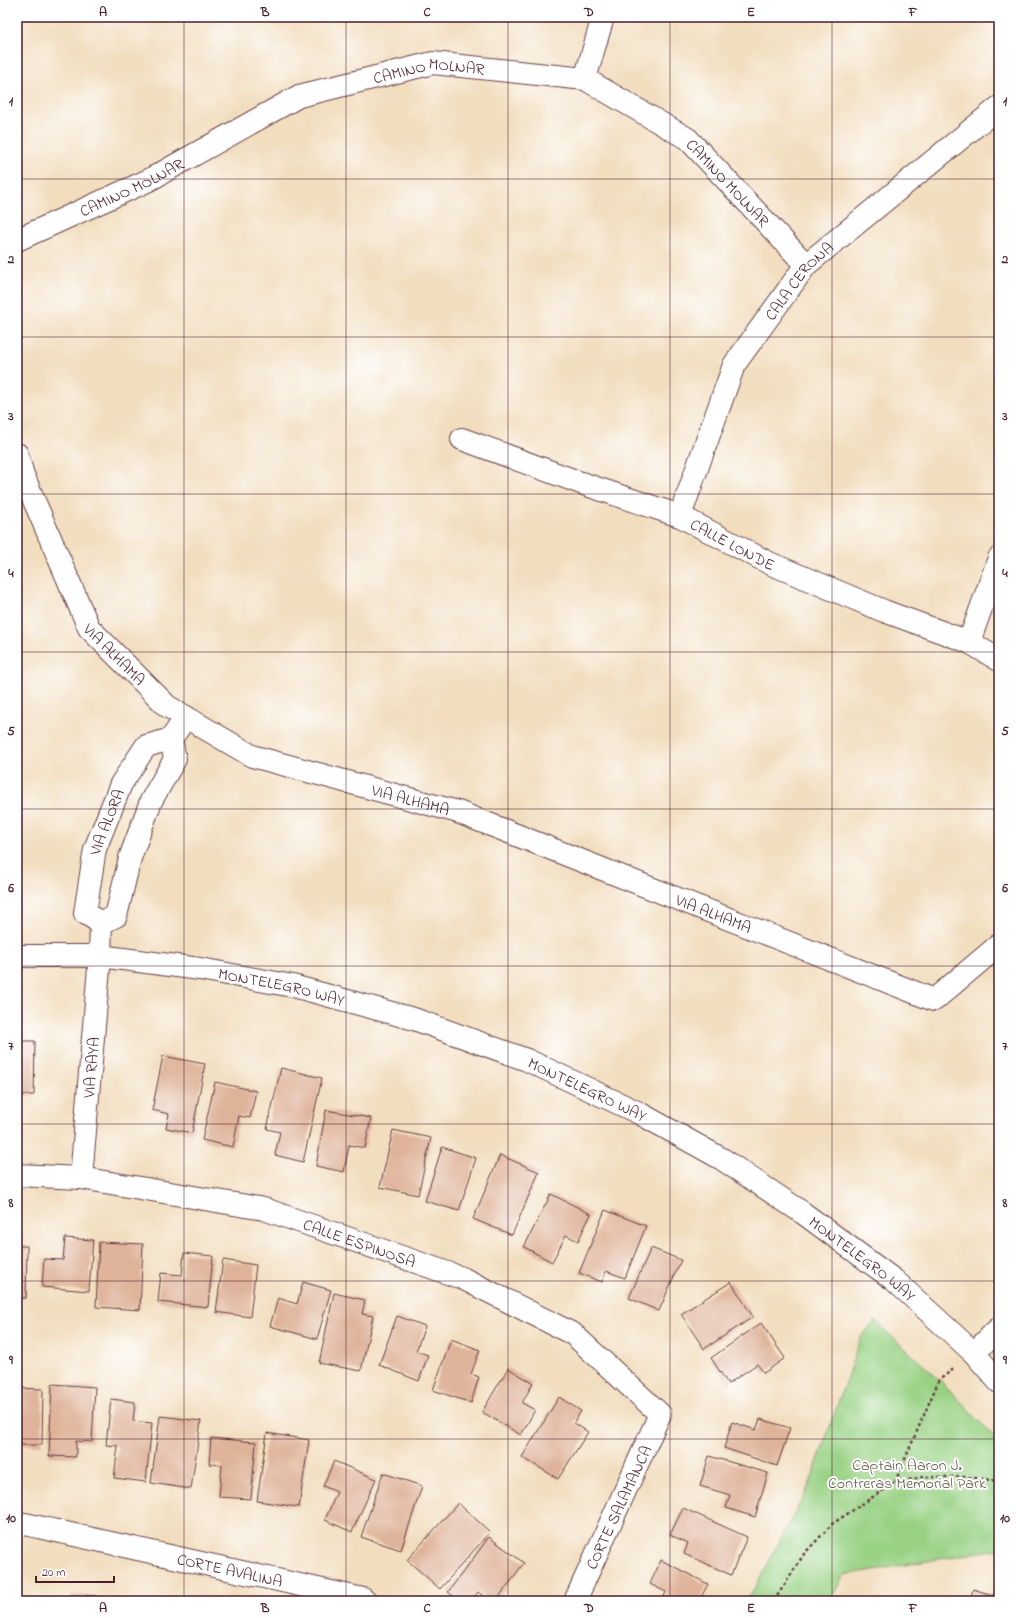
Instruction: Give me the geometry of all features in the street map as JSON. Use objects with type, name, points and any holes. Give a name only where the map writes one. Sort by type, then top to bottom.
[{"type":"street","points":[[585,79],[603,17]]},
{"type":"street","name":"CAMINO MOLNAR","points":[[17,240],[149,180],[299,96],[433,63],[585,79],[688,139],[806,265]]},
{"type":"street","name":"CALA CERONA","points":[[680,516],[734,365],[806,265],[999,107]]},
{"type":"street","name":"CALLE LONDE","points":[[462,439],[581,483],[680,516],[770,563],[884,611],[970,642],[999,660]]},
{"type":"street","name":"VIA ALHAMA","points":[[17,454],[23,475],[89,628],[167,706],[252,756],[458,812],[934,1000],[999,945]]},
{"type":"street","points":[[970,642],[999,558]]},
{"type":"street","points":[[171,739],[186,717]]},
{"type":"street","name":"VIA ALORA","points":[[171,739],[175,759],[151,801],[130,858],[116,916],[101,922],[85,913],[95,849],[121,784],[146,746],[171,739]]},
{"type":"street","points":[[100,956],[101,922]]},
{"type":"street","name":"MONTELEGRO WAY","points":[[17,956],[100,956],[200,969],[293,986],[414,1019],[527,1060],[639,1113],[722,1159],[803,1213],[894,1280],[974,1353],[999,1382]]},
{"type":"street","name":"VIA RAYA","points":[[81,1178],[100,956]]},
{"type":"street","name":"CALLE ESPINOSA","points":[[17,1175],[81,1178],[264,1209],[462,1278],[573,1334],[660,1414]]},
{"type":"street","points":[[974,1353],[999,1328]]},
{"type":"street","name":"CORTE SALAMANCA","points":[[575,1601],[660,1414]]},
{"type":"street","name":"CORTE AVALINA","points":[[25,1524],[363,1599],[365,1601]]},
{"type":"path","points":[[894,1483],[939,1380],[974,1353]]},
{"type":"path","points":[[774,1601],[804,1554],[832,1524],[894,1483],[922,1477],[967,1477],[999,1480]]},
{"type":"green space","name":"Captain Aaron J. Contreras Memorial Park","points":[[875,1321],[945,1385],[999,1442],[999,1549],[844,1575],[830,1601],[746,1601],[755,1588],[809,1486],[861,1337]]},
{"type":"building","points":[[17,1041],[35,1041],[34,1095],[17,1095]]},
{"type":"building","points":[[163,1056],[205,1064],[192,1133],[166,1128],[169,1114],[152,1110]]},
{"type":"building","points":[[281,1068],[322,1078],[303,1162],[275,1155],[280,1132],[267,1129]]},
{"type":"building","points":[[215,1082],[256,1091],[250,1118],[239,1116],[233,1147],[202,1140]]},
{"type":"building","points":[[326,1110],[371,1118],[365,1148],[349,1145],[344,1172],[316,1166]]},
{"type":"building","points":[[393,1130],[431,1138],[418,1195],[380,1187]]},
{"type":"building","points":[[442,1147],[476,1158],[459,1211],[425,1201]]},
{"type":"building","points":[[500,1155],[539,1172],[512,1235],[473,1219]]},
{"type":"building","points":[[551,1194],[591,1214],[578,1241],[566,1235],[552,1262],[524,1247]]},
{"type":"building","points":[[605,1210],[646,1226],[625,1278],[606,1271],[602,1282],[579,1273]]},
{"type":"building","points":[[65,1238],[93,1240],[89,1291],[42,1287],[44,1259],[63,1260]]},
{"type":"building","points":[[99,1242],[143,1244],[140,1310],[96,1307]]},
{"type":"building","points":[[17,1246],[27,1246],[26,1298],[17,1298]]},
{"type":"building","points":[[651,1248],[681,1260],[659,1311],[629,1298]]},
{"type":"building","points":[[184,1253],[213,1256],[208,1307],[158,1302],[161,1273],[182,1275]]},
{"type":"building","points":[[223,1260],[256,1265],[250,1317],[216,1312]]},
{"type":"building","points":[[303,1282],[331,1290],[317,1339],[270,1326],[278,1298],[297,1304]]},
{"type":"building","points":[[731,1282],[753,1317],[704,1349],[681,1314]]},
{"type":"building","points":[[334,1293],[365,1300],[362,1314],[373,1316],[361,1371],[319,1363]]},
{"type":"building","points":[[397,1316],[425,1326],[416,1351],[428,1355],[419,1381],[379,1365]]},
{"type":"building","points":[[761,1323],[785,1358],[764,1373],[757,1364],[728,1384],[711,1358]]},
{"type":"building","points":[[451,1339],[480,1350],[471,1374],[479,1377],[471,1403],[433,1390]]},
{"type":"building","points":[[508,1368],[533,1383],[522,1403],[535,1410],[521,1435],[482,1412]]},
{"type":"building","points":[[52,1384],[95,1387],[92,1442],[76,1441],[76,1457],[49,1456]]},
{"type":"building","points":[[17,1388],[43,1389],[42,1445],[17,1445]]},
{"type":"building","points":[[559,1397],[581,1411],[574,1423],[588,1432],[558,1479],[522,1457]]},
{"type":"building","points":[[111,1399],[135,1402],[133,1421],[152,1423],[146,1482],[114,1478],[118,1446],[106,1445]]},
{"type":"building","points":[[160,1416],[201,1421],[191,1489],[151,1483]]},
{"type":"building","points":[[760,1419],[790,1428],[777,1466],[724,1448],[732,1422],[756,1430]]},
{"type":"building","points":[[267,1433],[309,1440],[299,1507],[257,1501]]},
{"type":"building","points":[[211,1438],[256,1442],[251,1499],[219,1497],[222,1465],[209,1464]]},
{"type":"building","points":[[709,1456],[768,1473],[755,1517],[726,1508],[730,1495],[700,1486]]},
{"type":"building","points":[[334,1461],[376,1479],[352,1532],[325,1520],[337,1492],[323,1486]]},
{"type":"building","points":[[383,1473],[422,1486],[401,1550],[361,1537]]},
{"type":"building","points":[[458,1503],[490,1532],[440,1589],[407,1560]]},
{"type":"building","points":[[683,1508],[747,1537],[731,1575],[684,1554],[688,1543],[670,1535]]},
{"type":"building","points":[[489,1537],[524,1563],[496,1601],[490,1601],[478,1592],[471,1601],[460,1601],[448,1592]]},
{"type":"building","points":[[661,1560],[708,1584],[699,1601],[662,1601],[666,1592],[650,1584]]},
{"type":"building","points":[[973,1589],[999,1597],[999,1601],[970,1601]]},
{"type":"building","points":[[71,1595],[96,1596],[96,1601],[71,1601]]},
{"type":"building","points":[[913,1597],[915,1601],[905,1601]]}]
